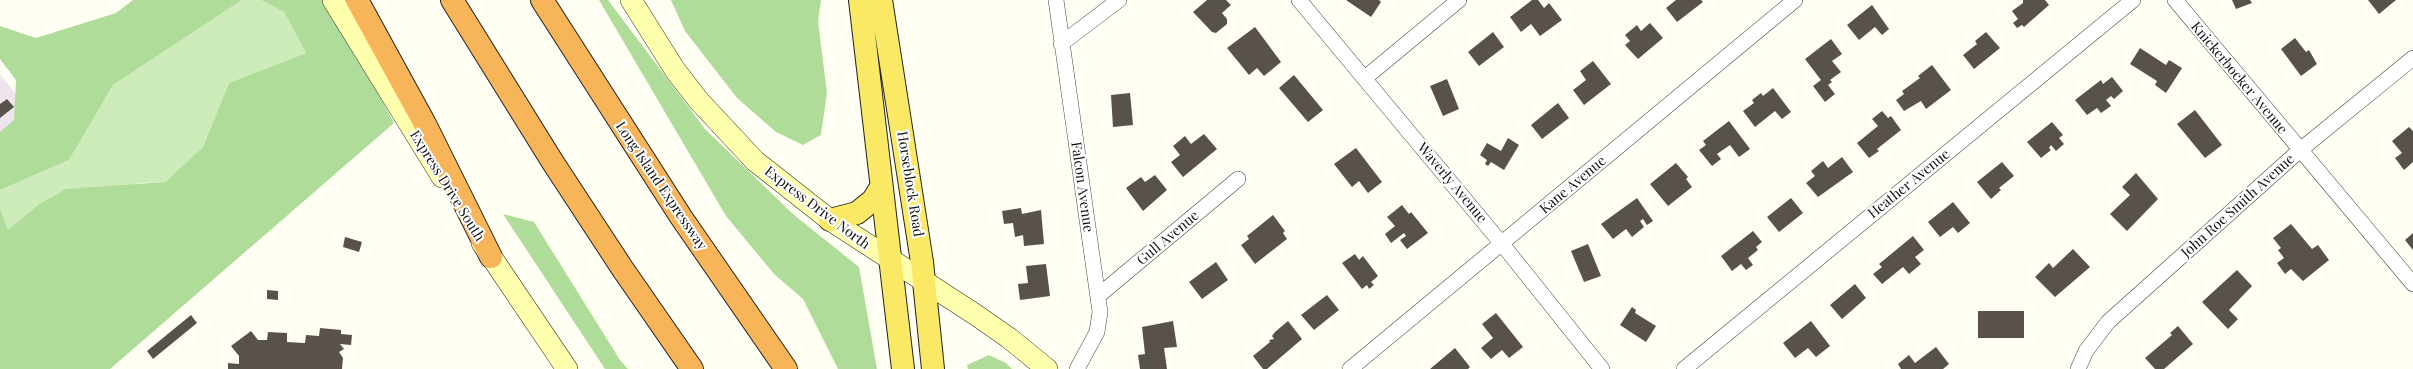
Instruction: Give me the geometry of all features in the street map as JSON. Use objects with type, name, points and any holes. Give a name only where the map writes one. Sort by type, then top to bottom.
[{"type":"highway","points":[[356,0],[425,124],[491,257]]},
{"type":"highway","points":[[452,0],[587,215],[692,369]]},
{"type":"highway","name":"Long Island Expressway","points":[[542,0],[672,204],[786,369]]},
{"type":"main road","name":"Express Drive South","points":[[333,0],[491,257],[567,369]]},
{"type":"main road","name":"Express Drive North","points":[[631,0],[675,70],[724,130],[755,161],[830,220],[891,262],[923,281],[1009,338],[1047,369]]},
{"type":"main road","name":"Horseblock Road","points":[[860,0],[903,369]]},
{"type":"main road","name":"Horseblock Road","points":[[882,0],[922,262],[933,369]]},
{"type":"main road","points":[[830,220],[857,213],[873,200],[881,187]]},
{"type":"street","name":"Falcon Avenue","points":[[1056,0],[1100,312],[1097,332],[1077,369]]},
{"type":"street","points":[[1061,44],[1119,0]]},
{"type":"street","name":"Waverly Avenue","points":[[1299,0],[1502,244],[1602,369]]},
{"type":"street","points":[[1365,78],[1459,0]]},
{"type":"street","name":"Kane Avenue","points":[[1350,369],[1795,0]]},
{"type":"street","name":"Heather Avenue","points":[[1684,369],[2133,0]]},
{"type":"street","name":"Knickerbocker Avenue","points":[[2175,0],[2413,284]]},
{"type":"street","name":"John Roe Smith Avenue","points":[[2078,369],[2086,351],[2108,322],[2300,151],[2413,58]]},
{"type":"street","name":"Gull Avenue","points":[[1098,296],[1238,179]]},
{"type":"shaded area","points":[[0,74],[33,116],[0,146]]},
{"type":"green space","points":[[133,0],[242,0],[113,85],[69,160],[0,190],[0,132],[14,120],[16,80],[0,59],[0,26],[36,38],[116,13]]},
{"type":"green space","points":[[242,0],[261,0],[284,12],[306,53],[229,83],[203,147],[165,182],[141,183],[38,205],[7,231],[0,209],[0,190],[69,160],[113,85]]},
{"type":"green space","points":[[261,0],[328,0],[394,123],[110,369],[0,369],[0,209],[8,230],[38,205],[66,189],[165,182],[203,147],[229,83],[306,53],[284,12]]},
{"type":"green space","points":[[599,0],[608,0],[705,129],[794,215],[859,267],[877,369],[838,369],[803,299],[774,274],[726,216]]},
{"type":"green space","points":[[671,0],[821,0],[818,21],[827,93],[821,135],[803,145],[776,132],[737,98],[685,31]]},
{"type":"green space","points":[[503,214],[534,222],[620,360],[628,369],[605,369]]},
{"type":"green space","points":[[989,355],[1006,363],[1012,369],[968,369],[967,365]]},
{"type":"building","points":[[1207,0],[1226,0],[1231,5],[1222,13],[1227,19],[1227,24],[1216,33],[1212,32],[1193,12]]},
{"type":"building","points":[[1346,0],[1379,0],[1381,2],[1371,17]]},
{"type":"building","points":[[1532,0],[1538,0],[1544,8],[1549,3],[1562,20],[1540,36],[1531,24],[1521,32],[1510,17]]},
{"type":"building","points":[[1676,0],[1701,0],[1703,2],[1677,22],[1666,8]]},
{"type":"building","points":[[2023,0],[2045,0],[2049,5],[2024,27],[2022,25],[2017,28],[2013,23],[2018,19],[2012,11],[2023,3]]},
{"type":"building","points":[[2232,0],[2250,0],[2252,3],[2236,9]]},
{"type":"building","points":[[2368,0],[2396,0],[2379,14]]},
{"type":"building","points":[[1872,5],[1889,29],[1882,35],[1875,27],[1859,40],[1847,25]]},
{"type":"building","points":[[1650,23],[1663,38],[1638,59],[1625,45],[1630,41],[1625,35],[1637,25],[1641,31]]},
{"type":"building","points":[[1255,27],[1281,62],[1264,76],[1257,68],[1249,75],[1227,48]]},
{"type":"building","points":[[1493,32],[1504,47],[1479,66],[1468,52]]},
{"type":"building","points":[[1986,32],[2000,48],[1974,69],[1963,55],[1977,44],[1975,41]]},
{"type":"building","points":[[2295,38],[2306,52],[2309,50],[2317,64],[2301,76],[2281,49]]},
{"type":"building","points":[[1831,39],[1842,54],[1832,61],[1841,72],[1830,80],[1832,82],[1828,85],[1835,94],[1825,102],[1813,86],[1821,80],[1805,59]]},
{"type":"building","points":[[2140,48],[2166,65],[2169,60],[2182,68],[2166,93],[2155,85],[2157,81],[2130,64]]},
{"type":"building","points":[[1593,61],[1611,84],[1584,105],[1573,90],[1586,80],[1580,71]]},
{"type":"building","points":[[1932,65],[1951,90],[1926,109],[1921,101],[1904,111],[1896,100],[1904,94],[1902,91],[1920,78],[1918,76]]},
{"type":"building","points":[[1294,75],[1323,110],[1308,122],[1279,88]]},
{"type":"building","points":[[2112,77],[2123,91],[2114,99],[2111,96],[2106,100],[2111,106],[2101,113],[2097,108],[2087,115],[2075,100],[2101,80],[2103,84]]},
{"type":"building","points":[[1447,79],[1459,109],[1443,116],[1430,86]]},
{"type":"building","points":[[1773,88],[1791,112],[1782,119],[1775,111],[1755,127],[1743,111],[1754,103],[1752,100],[1761,93],[1763,96]]},
{"type":"building","points":[[1130,93],[1133,125],[1113,127],[1111,95]]},
{"type":"building","points":[[7,99],[14,107],[0,118],[0,104]]},
{"type":"building","points":[[1558,103],[1569,118],[1542,139],[1531,125]]},
{"type":"building","points":[[2195,110],[2222,145],[2205,158],[2177,124]]},
{"type":"building","points":[[1882,111],[1888,118],[1891,116],[1901,130],[1877,149],[1879,151],[1869,158],[1857,143],[1878,126],[1872,119]]},
{"type":"building","points":[[1729,121],[1750,149],[1739,157],[1730,145],[1717,154],[1721,159],[1712,166],[1699,150],[1706,145],[1703,141]]},
{"type":"building","points":[[2052,122],[2063,135],[2059,138],[2064,144],[2056,151],[2051,145],[2049,148],[2051,150],[2041,158],[2027,142]]},
{"type":"building","points":[[2409,127],[2413,131],[2413,162],[2404,170],[2395,158],[2402,153],[2392,141]]},
{"type":"building","points":[[1204,134],[1217,149],[1183,177],[1171,162],[1180,155],[1173,146],[1185,136],[1191,144]]},
{"type":"building","points":[[1508,138],[1519,145],[1504,170],[1491,162],[1488,166],[1485,164],[1487,160],[1480,155],[1487,143],[1501,151]]},
{"type":"building","points":[[1356,148],[1382,182],[1368,193],[1359,181],[1352,187],[1334,164]]},
{"type":"building","points":[[1842,157],[1853,172],[1818,197],[1806,183],[1815,176],[1811,171],[1823,161],[1828,168]]},
{"type":"building","points":[[2002,162],[2014,176],[1999,188],[2001,190],[1991,199],[1977,182]]},
{"type":"building","points":[[1676,163],[1688,177],[1686,179],[1692,187],[1668,206],[1650,184]]},
{"type":"building","points":[[2136,173],[2158,199],[2127,231],[2110,214],[2130,195],[2122,187]]},
{"type":"building","points":[[1155,175],[1167,190],[1143,211],[1126,188],[1141,177],[1145,182]]},
{"type":"building","points":[[1637,198],[1653,221],[1647,225],[1643,219],[1640,221],[1644,227],[1632,237],[1626,229],[1613,239],[1601,224]]},
{"type":"building","points":[[1791,198],[1803,213],[1779,232],[1767,217]]},
{"type":"building","points":[[1953,202],[1970,223],[1958,233],[1953,227],[1940,237],[1928,222]]},
{"type":"building","points":[[1402,205],[1409,214],[1411,212],[1428,233],[1407,249],[1400,240],[1406,236],[1404,233],[1391,243],[1385,234],[1395,226],[1387,217]]},
{"type":"building","points":[[1021,208],[1022,214],[1041,210],[1044,244],[1024,246],[1023,235],[1015,237],[1013,223],[1004,224],[1002,211]]},
{"type":"building","points":[[1273,215],[1285,231],[1283,233],[1287,239],[1255,264],[1241,245],[1249,239],[1247,236]]},
{"type":"building","points":[[2291,224],[2312,249],[2318,245],[2329,260],[2303,281],[2291,269],[2285,274],[2277,263],[2284,258],[2278,250],[2281,248],[2273,238]]},
{"type":"building","points":[[1753,231],[1762,242],[1756,247],[1758,250],[1748,258],[1753,265],[1746,270],[1741,264],[1732,271],[1721,256]]},
{"type":"building","points":[[2413,233],[2413,250],[2405,240]]},
{"type":"building","points":[[1913,236],[1924,250],[1915,257],[1921,264],[1909,274],[1903,267],[1882,284],[1873,274],[1882,267],[1879,264]]},
{"type":"building","points":[[345,237],[362,242],[359,252],[343,247]]},
{"type":"building","points":[[1588,244],[1601,276],[1584,282],[1571,251]]},
{"type":"building","points":[[2073,249],[2090,267],[2055,297],[2035,277],[2049,263],[2053,268]]},
{"type":"building","points":[[1355,254],[1359,260],[1363,256],[1378,276],[1371,282],[1374,285],[1369,289],[1367,285],[1362,289],[1342,263]]},
{"type":"building","points":[[1216,262],[1228,280],[1202,299],[1189,282]]},
{"type":"building","points":[[1046,264],[1050,296],[1020,300],[1018,284],[1028,283],[1026,266]]},
{"type":"building","points":[[2237,270],[2252,286],[2229,310],[2238,319],[2228,329],[2202,302]]},
{"type":"building","points":[[1855,284],[1866,298],[1842,319],[1830,305]]},
{"type":"building","points":[[267,290],[278,291],[278,300],[267,299]]},
{"type":"building","points":[[1327,295],[1339,310],[1314,330],[1301,315]]},
{"type":"building","points":[[1632,307],[1636,310],[1635,313],[1656,326],[1646,342],[1620,325]]},
{"type":"building","points":[[1978,311],[2024,311],[2024,338],[1978,338]]},
{"type":"building","points":[[1496,313],[1523,347],[1509,358],[1502,350],[1491,359],[1481,348],[1493,338],[1482,324]]},
{"type":"building","points":[[191,315],[197,323],[153,359],[147,351]]},
{"type":"building","points":[[1173,321],[1177,347],[1164,348],[1167,369],[1140,369],[1138,355],[1145,354],[1142,327]]},
{"type":"building","points":[[1288,321],[1302,339],[1267,369],[1263,369],[1253,356],[1270,342],[1269,340],[1274,339],[1272,336],[1275,332]]},
{"type":"building","points":[[1811,321],[1830,346],[1816,357],[1808,348],[1795,358],[1783,343]]},
{"type":"building","points":[[2178,326],[2193,344],[2164,369],[2155,369],[2145,358],[2172,335],[2170,333]]},
{"type":"building","points":[[320,328],[341,330],[341,334],[352,335],[351,345],[340,344],[344,349],[339,352],[343,358],[342,369],[228,369],[228,363],[239,364],[239,356],[231,346],[251,331],[258,340],[267,340],[268,332],[287,333],[287,342],[305,343],[306,335],[319,336]]},
{"type":"building","points":[[1936,347],[1949,364],[1943,369],[1901,369],[1898,364],[1909,355],[1915,363]]},
{"type":"building","points":[[1455,348],[1470,367],[1468,369],[1430,369]]}]
